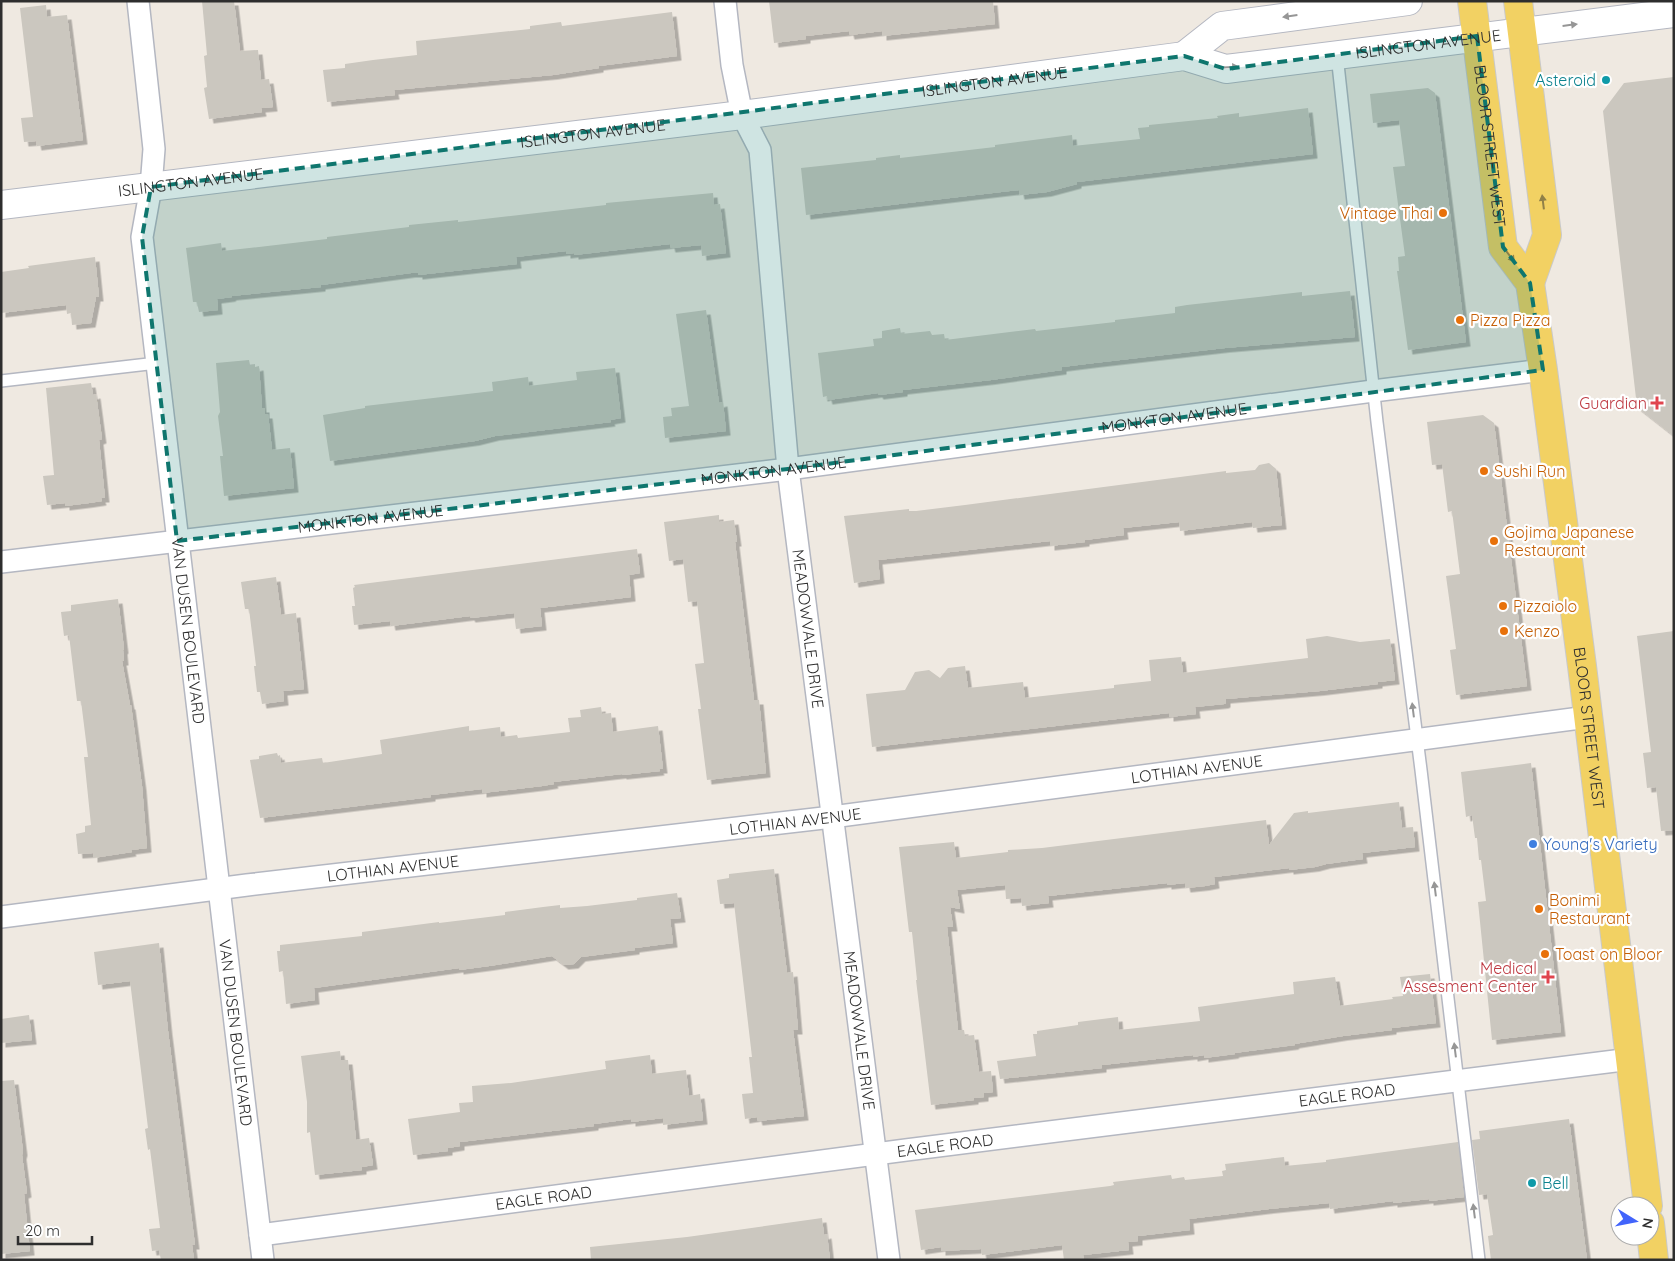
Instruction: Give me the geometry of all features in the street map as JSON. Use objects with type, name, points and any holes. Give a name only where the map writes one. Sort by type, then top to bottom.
[{"type":"main road","points":[[1184,56],[1222,26],[1324,6],[1408,1]]},
{"type":"main road","name":"BLOOR STREET WEST","points":[[1472,1],[1503,247],[1530,283]]},
{"type":"main road","name":"BLOOR STREET WEST","points":[[1518,1],[1547,235],[1530,283],[1588,717],[1647,1196]]},
{"type":"main road","name":"ISLINGTON AVENUE","points":[[1,205],[742,115],[1184,56],[1226,69],[1477,36],[1674,13]]},
{"type":"main road","points":[[1652,1246],[1654,1260]]},
{"type":"street","name":"VAN DUSEN BOULEVARD","points":[[138,1],[153,140],[151,187],[142,237],[263,1260]]},
{"type":"street","name":"MEADOWVALE DRIVE","points":[[725,1],[732,65],[742,115],[760,150],[788,468],[889,1260]]},
{"type":"street","name":"MONKTON AVENUE","points":[[1,562],[788,468],[1543,370]]},
{"type":"street","name":"LOTHIAN AVENUE","points":[[1,917],[219,888],[832,817],[1417,738],[1588,717]]},
{"type":"street","name":"EAGLE ROAD","points":[[260,1234],[1631,1059]]},
{"type":"lane","points":[[1337,54],[1373,391],[1417,738],[1479,1260]]},
{"type":"lane","points":[[1,381],[157,363]]},
{"type":"highlighted area","points":[[1477,36],[1503,247],[1530,283],[1543,370],[788,469],[177,541],[142,237],[151,187],[1184,56],[1226,69]]},
{"type":"building","points":[[202,1],[234,1],[240,51],[258,50],[261,80],[269,79],[273,107],[261,108],[262,112],[209,119],[204,88],[207,87],[204,56],[207,55]]},
{"type":"building","points":[[769,1],[993,1],[995,24],[882,36],[882,31],[850,35],[849,31],[806,36],[806,39],[774,43]]},
{"type":"building","points":[[46,5],[47,17],[67,15],[83,140],[37,146],[36,141],[24,142],[21,118],[33,117],[20,8]]},
{"type":"building","points":[[672,12],[677,56],[599,66],[599,68],[553,75],[394,90],[395,95],[327,102],[323,70],[345,68],[345,64],[417,55],[416,41],[530,29],[530,26],[561,22],[562,26]]},
{"type":"building","points":[[1674,77],[1674,436],[1637,407],[1603,111],[1624,83]]},
{"type":"building","points":[[1428,88],[1435,93],[1466,342],[1408,350],[1397,271],[1399,271],[1398,257],[1405,256],[1393,167],[1405,166],[1399,120],[1373,123],[1370,94]]},
{"type":"building","points":[[1308,108],[1313,154],[1077,182],[1077,184],[1047,192],[1020,195],[1019,190],[806,215],[801,168],[876,160],[876,158],[900,155],[900,158],[995,147],[995,145],[1072,135],[1073,146],[1140,139],[1138,128],[1149,127],[1149,125],[1218,118],[1217,116],[1239,113],[1239,117]]},
{"type":"building","points":[[713,193],[714,205],[720,204],[726,253],[702,256],[701,245],[671,248],[670,244],[574,255],[574,253],[566,254],[566,251],[516,257],[517,264],[418,275],[418,273],[411,273],[321,285],[321,287],[231,296],[217,299],[218,310],[199,312],[197,302],[193,302],[186,248],[221,243],[222,251],[327,239],[327,237],[409,227],[409,225],[458,220],[458,222],[606,205],[606,203]]},
{"type":"building","points":[[95,257],[99,297],[96,297],[91,323],[72,325],[71,313],[67,314],[66,305],[1,313],[1,272],[29,268],[28,266]]},
{"type":"building","points":[[1350,291],[1355,337],[1225,348],[1094,363],[1062,367],[1062,370],[903,390],[903,392],[879,395],[878,393],[828,400],[827,396],[823,397],[818,353],[874,346],[873,339],[882,338],[882,331],[900,328],[901,334],[930,331],[932,335],[944,334],[945,340],[1115,322],[1115,320],[1175,313],[1175,307],[1187,305],[1302,292],[1302,296]]},
{"type":"building","points":[[706,310],[719,403],[723,402],[726,431],[665,438],[663,417],[672,416],[671,408],[689,406],[676,314]]},
{"type":"building","points":[[249,360],[250,365],[255,364],[255,367],[259,366],[262,408],[265,408],[265,414],[268,414],[272,450],[290,448],[294,488],[224,496],[220,456],[223,456],[218,416],[220,412],[216,363]]},
{"type":"building","points":[[615,368],[621,418],[610,420],[611,422],[495,436],[475,441],[330,461],[323,415],[365,408],[365,406],[493,391],[492,382],[528,377],[529,386],[577,380],[576,372]]},
{"type":"building","points":[[91,383],[93,395],[96,394],[102,439],[99,440],[105,498],[101,498],[102,501],[65,506],[65,503],[47,505],[43,476],[54,475],[46,388]]},
{"type":"building","points":[[1483,415],[1494,423],[1527,686],[1456,695],[1450,650],[1456,649],[1446,576],[1460,574],[1452,511],[1448,512],[1442,464],[1432,465],[1427,422]]},
{"type":"building","points":[[1269,463],[1276,469],[1282,525],[1253,528],[1252,522],[1180,531],[1179,522],[1123,528],[1124,535],[1085,540],[1085,542],[1050,546],[1050,541],[878,560],[880,579],[854,583],[844,516],[909,509],[909,511],[916,511],[1226,471],[1226,473],[1255,470],[1259,465]]},
{"type":"building","points":[[719,515],[719,522],[734,520],[754,700],[759,700],[766,773],[707,780],[698,709],[701,709],[695,664],[704,663],[697,601],[688,602],[683,559],[669,561],[664,522]]},
{"type":"building","points":[[637,549],[640,573],[629,575],[631,597],[540,608],[542,626],[516,629],[514,613],[471,618],[470,616],[391,626],[390,621],[354,625],[352,606],[355,606],[354,585]]},
{"type":"building","points":[[276,577],[281,615],[296,613],[304,689],[283,691],[284,701],[262,704],[260,692],[257,692],[249,609],[245,609],[241,582]]},
{"type":"building","points":[[118,599],[124,649],[124,661],[122,661],[131,705],[142,786],[147,848],[93,858],[93,853],[78,854],[76,834],[85,832],[85,826],[91,825],[84,757],[88,757],[81,701],[77,701],[69,635],[64,636],[61,612],[71,611],[71,605]]},
{"type":"building","points":[[1674,631],[1674,830],[1661,831],[1656,787],[1647,788],[1643,753],[1651,752],[1637,636]]},
{"type":"building","points":[[1327,636],[1360,642],[1390,639],[1395,680],[1320,691],[1226,699],[1224,704],[1195,707],[1196,714],[1169,717],[1169,713],[872,747],[866,694],[905,690],[915,672],[929,670],[940,678],[948,668],[965,666],[968,688],[1023,682],[1025,698],[1114,688],[1114,685],[1151,681],[1149,660],[1181,657],[1183,673],[1308,658],[1306,639]]},
{"type":"building","points":[[601,707],[602,714],[611,713],[613,732],[658,726],[663,769],[659,769],[660,771],[553,782],[554,784],[542,786],[482,793],[482,789],[260,818],[250,760],[259,759],[259,756],[277,753],[278,756],[280,755],[281,763],[322,758],[323,763],[382,754],[380,740],[469,726],[469,731],[500,727],[501,737],[517,735],[518,738],[570,732],[568,718],[581,717],[580,710]]},
{"type":"building","points":[[1531,763],[1561,1032],[1492,1040],[1478,902],[1486,901],[1481,860],[1479,860],[1472,815],[1466,817],[1461,772]]},
{"type":"building","points":[[1399,802],[1402,828],[1413,827],[1415,847],[1362,853],[1363,859],[1315,867],[1289,870],[1289,868],[1214,877],[1215,884],[1205,886],[1186,888],[1185,883],[1167,885],[1167,883],[1048,896],[1049,903],[1022,906],[1021,898],[1006,899],[1005,885],[957,890],[960,909],[950,907],[953,927],[947,927],[958,1030],[964,1030],[965,1036],[974,1035],[979,1072],[991,1071],[993,1092],[984,1093],[984,1097],[974,1098],[974,1100],[931,1105],[912,932],[909,932],[899,847],[954,842],[956,858],[1008,852],[1008,850],[1042,848],[1266,820],[1269,845],[1294,813]]},
{"type":"building","points":[[774,869],[787,973],[793,972],[798,1030],[793,1030],[804,1116],[758,1121],[757,1117],[745,1119],[742,1094],[753,1093],[749,1057],[752,1057],[734,903],[720,904],[717,880],[729,878],[729,874]]},
{"type":"building","points":[[677,893],[681,918],[670,919],[673,943],[581,957],[574,964],[564,965],[552,956],[489,966],[459,970],[459,968],[314,988],[315,1000],[286,1004],[283,971],[279,972],[277,951],[280,951],[280,945],[362,936],[362,932],[505,915],[505,912],[543,907],[560,905],[560,908],[587,906]]},
{"type":"building","points":[[159,943],[195,1245],[192,1245],[194,1260],[161,1260],[159,1250],[152,1251],[149,1229],[160,1228],[150,1149],[148,1150],[145,1129],[148,1128],[130,981],[98,985],[94,952]]},
{"type":"building","points":[[1430,974],[1436,1023],[1392,1028],[1392,1030],[1204,1058],[1204,1055],[1193,1057],[1193,1055],[1102,1065],[1102,1068],[1000,1079],[997,1061],[1036,1056],[1033,1034],[1037,1034],[1037,1031],[1078,1025],[1078,1022],[1118,1017],[1119,1030],[1200,1021],[1198,1007],[1294,994],[1293,982],[1335,977],[1340,1006],[1393,999],[1392,997],[1403,996],[1400,977]]},
{"type":"building","points":[[29,1015],[32,1040],[1,1043],[1,1019]]},
{"type":"building","points":[[340,1051],[341,1060],[348,1060],[356,1140],[369,1138],[373,1165],[362,1167],[362,1170],[315,1175],[310,1132],[307,1133],[307,1102],[301,1056]]},
{"type":"building","points":[[650,1055],[652,1074],[686,1070],[689,1096],[700,1094],[703,1120],[663,1125],[663,1118],[631,1122],[631,1119],[594,1124],[594,1126],[460,1142],[460,1146],[448,1148],[448,1151],[413,1155],[408,1119],[460,1112],[459,1103],[473,1102],[472,1086],[511,1083],[606,1069],[605,1061]]},
{"type":"building","points":[[14,1080],[27,1193],[24,1194],[30,1251],[1,1254],[1,1081]]},
{"type":"building","name":"Bell","points":[[1569,1119],[1587,1260],[1491,1260],[1488,1236],[1493,1235],[1487,1194],[1479,1195],[1472,1140],[1480,1139],[1479,1131]]},
{"type":"building","points":[[1458,1142],[1464,1197],[1429,1201],[1429,1199],[1393,1203],[1393,1201],[1330,1209],[1329,1203],[1189,1219],[1190,1230],[1138,1236],[1138,1241],[1128,1242],[1129,1250],[1083,1255],[1084,1260],[1064,1260],[1062,1245],[982,1255],[981,1249],[941,1251],[941,1247],[921,1250],[915,1210],[1110,1186],[1114,1185],[1113,1182],[1171,1175],[1172,1179],[1184,1177],[1185,1180],[1223,1176],[1222,1171],[1226,1170],[1225,1164],[1284,1157],[1285,1166],[1326,1162],[1326,1160]]},
{"type":"building","points":[[822,1218],[824,1235],[827,1234],[830,1260],[591,1260],[590,1247],[687,1237]]},
{"type":"place","name":"Asteroid","points":[[1606,80]]},
{"type":"place","name":"Vintage Thai","points":[[1443,213]]},
{"type":"place","name":"Pizza Pizza","points":[[1460,320]]},
{"type":"place","name":"Guardian","points":[[1657,403]]},
{"type":"place","name":"Sushi Run","points":[[1484,471]]},
{"type":"place","name":"Gojima Japanese Restaurant","points":[[1494,541]]},
{"type":"place","name":"Pizzaiolo","points":[[1503,606]]},
{"type":"place","name":"Kenzo","points":[[1504,631]]},
{"type":"place","name":"Young's Variety","points":[[1533,844]]},
{"type":"place","name":"Bonimi Restaurant","points":[[1539,909]]},
{"type":"place","name":"Toast on Bloor","points":[[1545,954]]},
{"type":"place","name":"Medical Assesment Center","points":[[1548,977]]},
{"type":"place","name":"Bell","points":[[1532,1183]]}]
